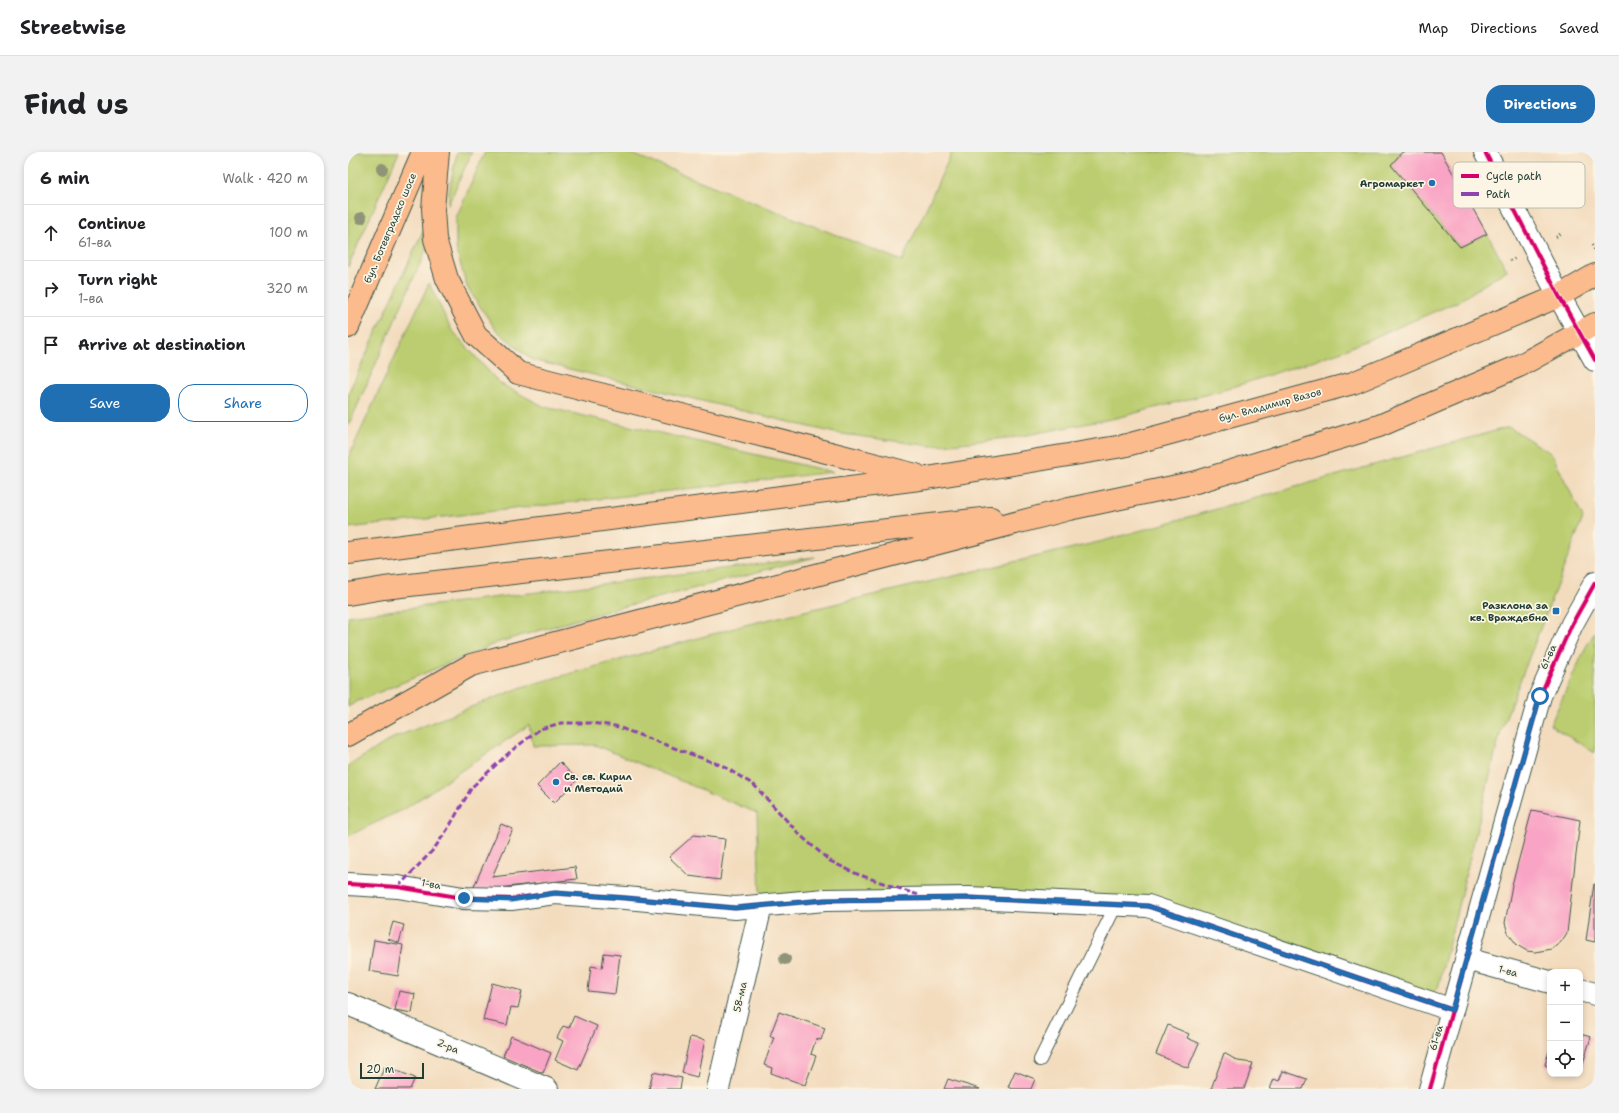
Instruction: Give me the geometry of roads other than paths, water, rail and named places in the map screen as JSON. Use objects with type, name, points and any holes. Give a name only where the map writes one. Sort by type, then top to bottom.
[{"type":"main road","name":"бул. Ботевградско шосе","points":[[348,327],[423,152]]},
{"type":"main road","points":[[438,152],[433,209],[435,239],[447,279],[476,335],[518,373],[927,478]]},
{"type":"main road","name":"бул. Владимир Вазов","points":[[348,552],[927,478],[1123,446],[1353,383],[1559,296],[1595,276]]},
{"type":"main road","points":[[348,735],[471,666],[1069,509],[1196,482],[1379,426],[1519,366],[1587,328]]},
{"type":"main road","points":[[348,594],[384,588],[1069,509]]},
{"type":"street","points":[[1485,152],[1490,162]]},
{"type":"street","points":[[1514,208],[1559,296],[1587,328],[1595,360]]},
{"type":"street","name":"61-ва","points":[[1430,1089],[1540,696],[1572,624],[1595,583]]},
{"type":"street","name":"1-ва","points":[[348,884],[398,887],[464,898],[511,900],[555,893],[735,908],[825,900],[969,898],[1148,906],[1452,1010]]},
{"type":"street","name":"58-ма","points":[[718,1089],[761,906]]},
{"type":"street","name":"1-ва","points":[[1467,959],[1547,981]]},
{"type":"street","points":[[1583,991],[1595,994]]},
{"type":"street","name":"2-ра","points":[[348,1004],[548,1089]]},
{"type":"lane","points":[[1040,1060],[1116,905]]},
{"type":"place","name":"Агромаркет","points":[[1432,183]]},
{"type":"place","name":"Разклона за кв. Враждебна","points":[[1556,611]]},
{"type":"place","name":"Св. св. Кирил и Методий","points":[[556,782]]}]
